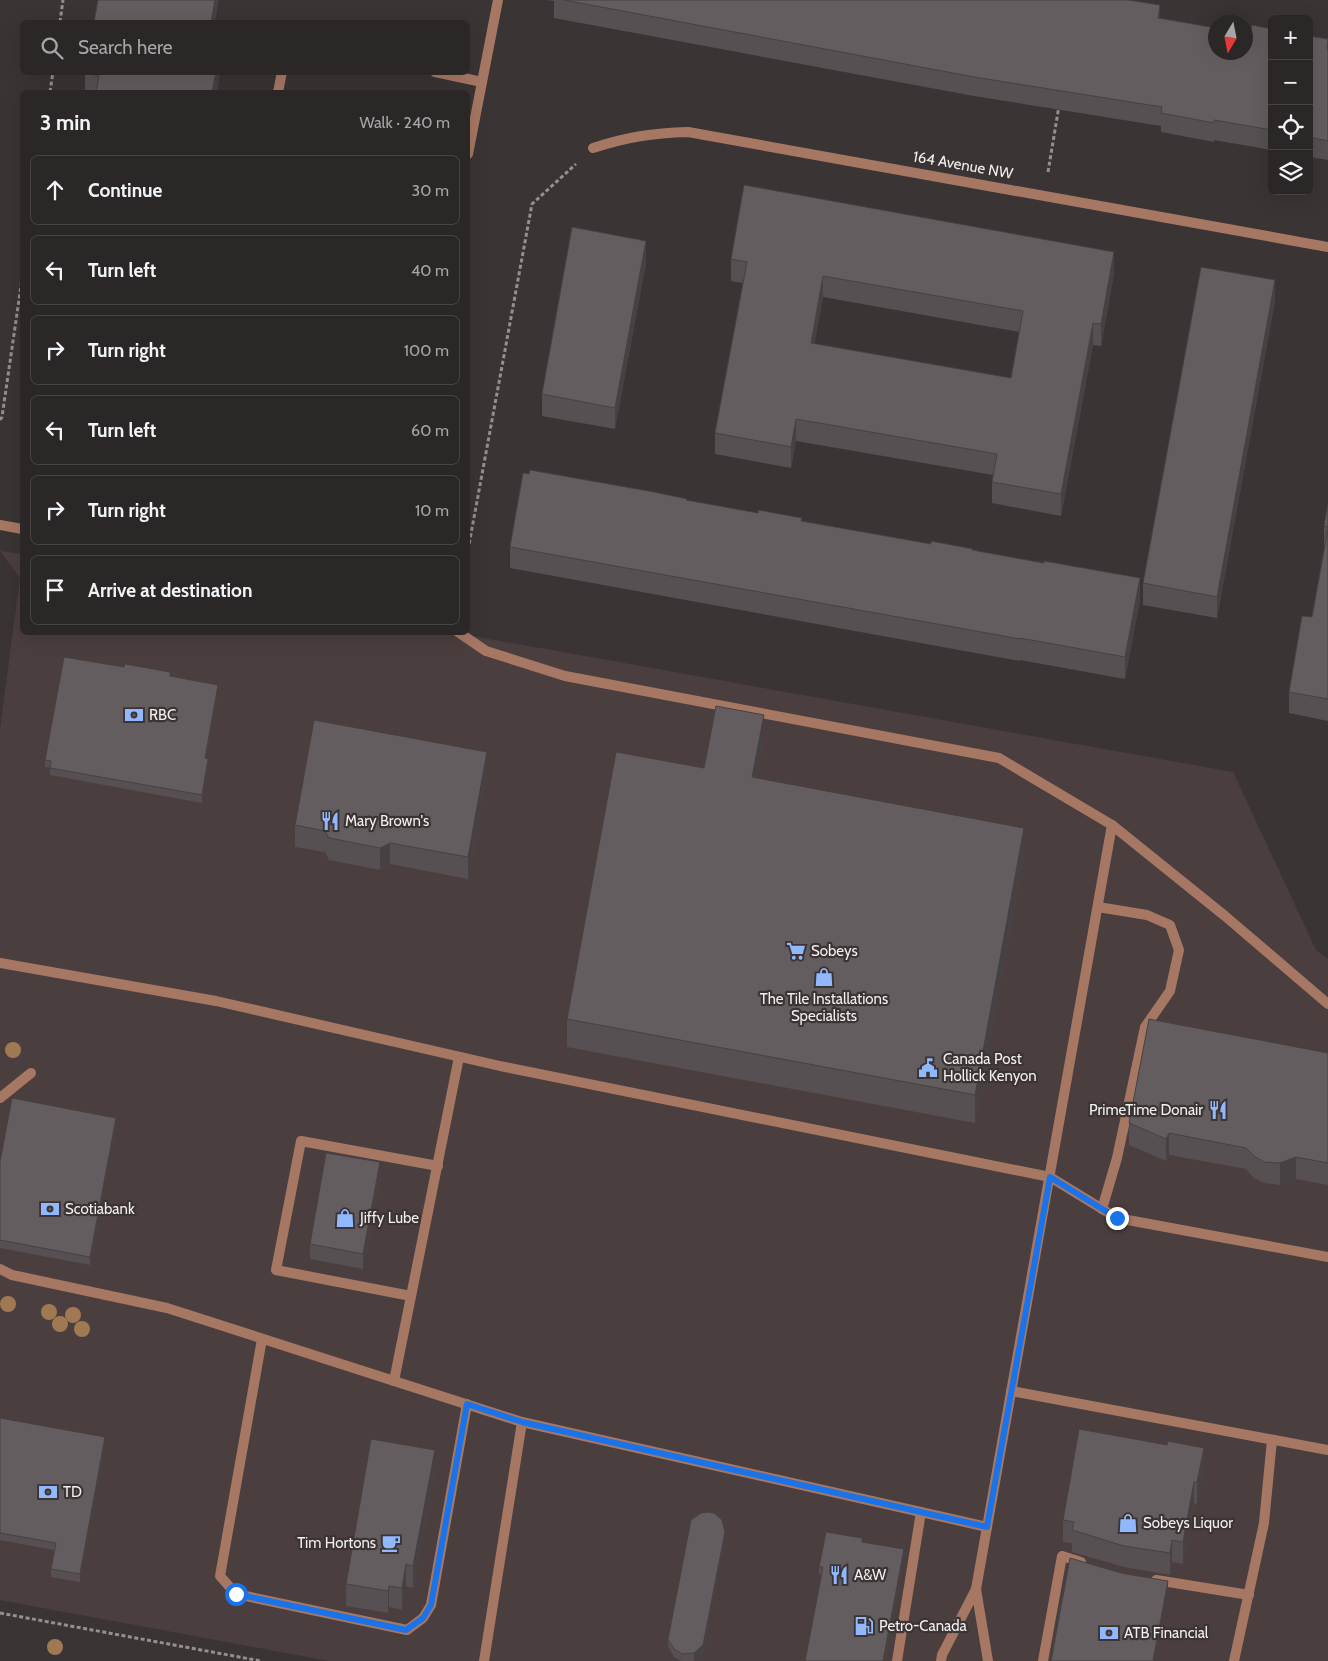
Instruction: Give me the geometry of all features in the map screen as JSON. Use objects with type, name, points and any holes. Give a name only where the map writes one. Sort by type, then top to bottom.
[{"type":"street","points":[[470,144],[498,0]]},
{"type":"street","points":[[278,90],[281,75]]},
{"type":"street","points":[[449,75],[482,82]]},
{"type":"street","name":"164 Avenue NW","points":[[593,148],[621,139],[652,133],[688,132],[1328,247]]},
{"type":"street","points":[[0,525],[20,529]]},
{"type":"street","points":[[462,635],[486,651],[565,676],[999,758],[1112,825],[1225,916],[1328,1004]]},
{"type":"street","points":[[941,1661],[942,1655],[976,1589],[1112,825]]},
{"type":"street","points":[[1098,907],[1147,916],[1170,925],[1179,950],[1170,991],[1145,1027],[1117,1158],[1102,1209]]},
{"type":"street","points":[[0,963],[216,1001],[500,1066],[1050,1177],[1117,1218],[1328,1258]]},
{"type":"street","points":[[394,1381],[459,1057]]},
{"type":"street","points":[[0,1098],[31,1073]]},
{"type":"street","points":[[411,1296],[276,1270],[297,1160],[301,1141],[438,1166]]},
{"type":"street","points":[[0,1269],[12,1275],[167,1308],[522,1422],[987,1527]]},
{"type":"street","points":[[262,1339],[220,1576],[236,1594],[406,1630],[423,1618],[431,1605],[467,1404]]},
{"type":"street","points":[[1012,1391],[1328,1450]]},
{"type":"street","points":[[484,1661],[522,1422]]},
{"type":"street","points":[[1234,1661],[1264,1523],[1272,1440]]},
{"type":"street","points":[[897,1661],[922,1512]]},
{"type":"street","points":[[1043,1661],[1062,1556],[1088,1564]]},
{"type":"street","points":[[1142,1578],[1249,1595]]},
{"type":"street","points":[[976,1589],[988,1661]]},
{"type":"path","points":[[60,20],[63,0]]},
{"type":"path","points":[[50,90],[53,75]]},
{"type":"path","points":[[1043,195],[1061,97]]},
{"type":"path","points":[[470,539],[532,204],[593,148]]},
{"type":"path","points":[[0,420],[2,418],[20,293]]},
{"type":"path","points":[[0,1613],[261,1661]]},
{"type":"shaded area","points":[[0,551],[20,554],[20,578]]},
{"type":"shaded area","points":[[20,578],[20,635],[467,635],[1233,772],[1316,950],[1328,959],[1328,1661],[329,1661],[0,1600],[0,729]]},
{"type":"building","points":[[98,0],[215,0],[211,20],[94,20]]},
{"type":"building","points":[[564,0],[1128,0],[1160,5],[1158,18],[1208,27],[1208,60],[1253,60],[1253,25],[1268,28],[1268,129],[1214,120],[1214,123],[1161,113],[1162,107],[974,77]]},
{"type":"building","points":[[1313,37],[1328,39],[1328,141],[1313,138]]},
{"type":"building","points":[[94,75],[215,75],[212,90],[96,90],[99,76]]},
{"type":"building","points":[[744,185],[1114,252],[1101,324],[1093,323],[1061,494],[992,482],[997,454],[796,419],[791,447],[715,433],[747,262],[731,259]],"holes":[[[823,276],[1023,311],[1011,378],[811,343]]]},
{"type":"building","points":[[572,227],[646,241],[615,408],[542,394]]},
{"type":"building","points":[[1201,267],[1275,280],[1217,597],[1143,583]]},
{"type":"building","points":[[530,470],[758,513],[758,510],[802,518],[801,521],[931,544],[931,541],[1044,563],[1044,561],[1140,578],[1125,657],[510,547],[523,473],[529,474]]},
{"type":"building","points":[[1328,503],[1328,527],[1324,526]]},
{"type":"building","points":[[1328,529],[1328,699],[1289,692],[1302,616],[1312,617]]},
{"type":"building","name":"RBC","points":[[64,657],[124,667],[125,664],[170,672],[170,676],[218,685],[205,758],[208,759],[202,795],[50,768],[51,761],[45,760]]},
{"type":"building","name":"Sobeys","points":[[716,706],[764,715],[752,777],[1024,828],[975,1095],[567,1019],[616,752],[704,768]]},
{"type":"building","points":[[314,720],[487,752],[468,857],[390,843],[380,848],[329,838],[325,831],[295,825]]},
{"type":"building","points":[[1149,1019],[1328,1053],[1328,1163],[1296,1157],[1280,1163],[1264,1162],[1246,1148],[1169,1133],[1166,1139],[1129,1123]]},
{"type":"building","name":"Scotiabank","points":[[12,1098],[116,1118],[90,1257],[0,1240],[0,1162]]},
{"type":"building","name":"Jiffy Lube","points":[[326,1153],[380,1162],[363,1254],[310,1244]]},
{"type":"building","name":"TD","points":[[0,1418],[105,1437],[80,1574],[51,1569],[56,1543],[0,1533]]},
{"type":"building","name":"Sobeys Liquor","points":[[1079,1429],[1167,1445],[1168,1441],[1204,1448],[1197,1482],[1194,1482],[1183,1542],[1172,1540],[1170,1553],[1124,1546],[1072,1530],[1074,1522],[1063,1520]]},
{"type":"building","name":"Tim Hortons","points":[[371,1439],[435,1450],[413,1566],[406,1564],[402,1588],[389,1586],[388,1591],[346,1584]]},
{"type":"building","points":[[701,1513],[714,1513],[722,1520],[725,1532],[703,1645],[694,1653],[682,1654],[674,1649],[668,1639],[691,1520]]},
{"type":"building","points":[[826,1532],[862,1538],[862,1542],[904,1549],[883,1661],[805,1661],[823,1567],[819,1567]]},
{"type":"building","name":"ATB Financial","points":[[1070,1558],[1121,1573],[1168,1581],[1153,1661],[1051,1661]]},
{"type":"place","name":"RBC","points":[[134,715]]},
{"type":"place","name":"Mary Brown's","points":[[330,821]]},
{"type":"place","name":"Sobeys","points":[[796,951]]},
{"type":"place","name":"The Tile Installations Specialists","points":[[824,977]]},
{"type":"place","name":"Canada Post Hollick Kenyon","points":[[928,1068]]},
{"type":"place","name":"PrimeTime Donair","points":[[1218,1110]]},
{"type":"place","name":"Scotiabank","points":[[50,1209]]},
{"type":"place","name":"Jiffy Lube","points":[[345,1218]]},
{"type":"place","name":"TD","points":[[48,1492]]},
{"type":"place","name":"Sobeys Liquor","points":[[1128,1523]]},
{"type":"place","name":"Tim Hortons","points":[[391,1543]]},
{"type":"place","name":"A&W","points":[[839,1575]]},
{"type":"place","name":"Petro-Canada","points":[[864,1626]]},
{"type":"place","name":"ATB Financial","points":[[1109,1633]]},
{"type":"route","points":[[236,1594],[406,1630],[423,1618],[431,1605],[467,1404],[522,1422],[987,1527],[1050,1177],[1117,1218]]}]
